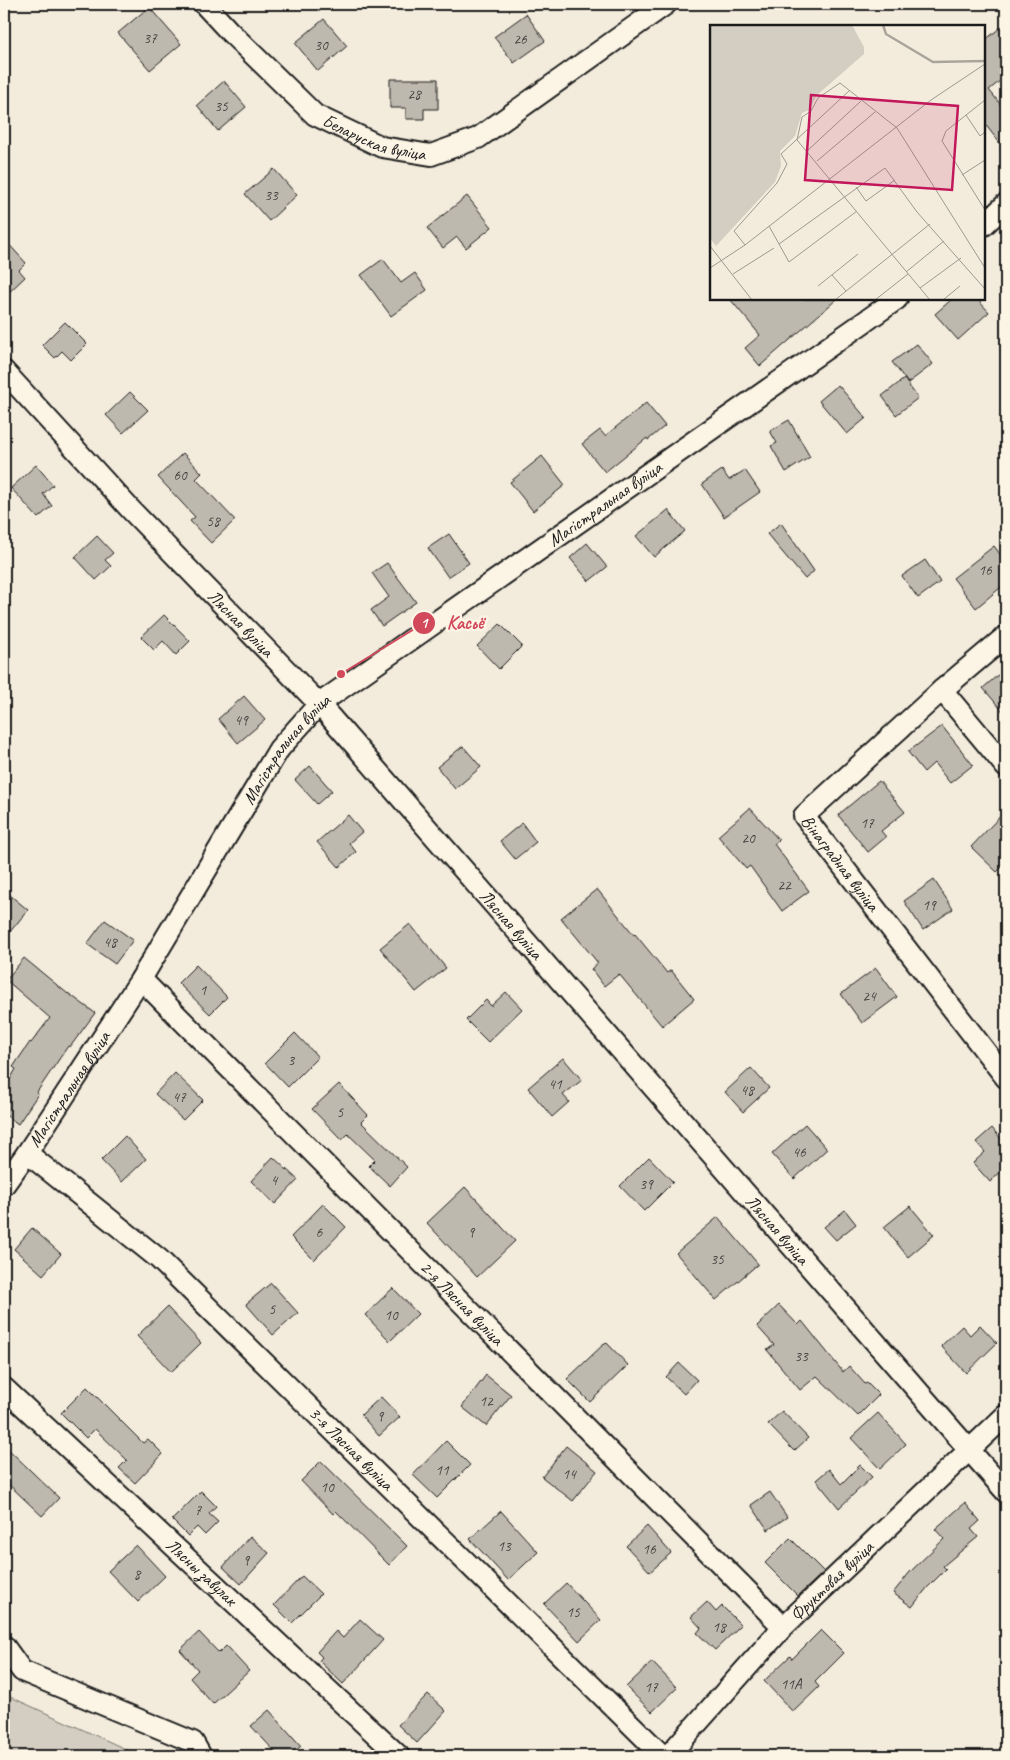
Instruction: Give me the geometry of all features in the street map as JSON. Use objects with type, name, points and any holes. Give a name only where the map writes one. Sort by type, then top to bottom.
[{"type":"street","name":"Беларуская вуліца","points":[[204,4],[315,115],[382,147],[431,155],[478,138],[666,4]]},
{"type":"street","points":[[985,224],[1006,204]]},
{"type":"street","name":"Магістральная вуліца","points":[[4,1185],[141,979],[279,749],[319,704],[895,300]]},
{"type":"street","name":"Лясная вуліца","points":[[4,371],[131,510],[319,704],[1006,1492]]},
{"type":"street","name":"Вінаградная вуліца","points":[[1006,636],[942,690],[804,816],[1006,1078]]},
{"type":"street","points":[[942,690],[1006,766]]},
{"type":"street","name":"2-я Лясная вуліца","points":[[141,979],[783,1627]]},
{"type":"street","name":"3-я Лясная вуліца","points":[[27,1153],[159,1259],[663,1756]]},
{"type":"street","name":"Лясны завулак","points":[[4,1388],[399,1756]]},
{"type":"street","name":"Фруктовая вуліца","points":[[668,1756],[783,1627],[1006,1415]]},
{"type":"street","points":[[4,1646],[22,1671],[193,1742],[201,1756]]},
{"type":"shaded area","points":[[4,1694],[141,1756],[4,1756]]},
{"type":"building","points":[[149,7],[181,44],[150,70],[118,33]]},
{"type":"building","points":[[526,14],[545,41],[514,63],[494,37]]},
{"type":"building","points":[[324,19],[347,46],[318,71],[295,43]]},
{"type":"building","points":[[1006,23],[1006,76],[989,90],[1006,111],[1006,151],[985,124],[985,40]]},
{"type":"building","points":[[390,79],[438,79],[438,109],[424,109],[424,119],[406,119],[406,108],[390,108]]},
{"type":"building","points":[[224,81],[246,107],[218,131],[197,105]]},
{"type":"building","points":[[274,169],[297,195],[269,221],[245,194]]},
{"type":"building","points":[[467,196],[492,227],[466,248],[457,237],[443,248],[427,228]]},
{"type":"building","points":[[4,239],[26,263],[19,270],[25,277],[4,297]]},
{"type":"building","points":[[383,259],[401,283],[415,273],[427,290],[391,316],[361,275]]},
{"type":"building","points":[[731,300],[836,300],[760,366],[745,348],[760,335]]},
{"type":"building","points":[[951,300],[978,300],[989,312],[958,340],[935,314]]},
{"type":"building","points":[[65,322],[87,344],[71,360],[62,351],[55,358],[42,345]]},
{"type":"building","points":[[917,344],[933,364],[908,383],[892,362]]},
{"type":"building","points":[[904,379],[918,398],[896,415],[882,396]]},
{"type":"building","points":[[838,385],[866,418],[847,434],[819,401]]},
{"type":"building","points":[[130,392],[148,410],[123,433],[106,415]]},
{"type":"building","points":[[646,403],[665,426],[605,472],[582,444],[600,430],[605,436]]},
{"type":"building","points":[[789,420],[810,457],[786,472],[771,446],[777,443],[770,431]]},
{"type":"building","points":[[183,453],[202,473],[196,479],[235,520],[211,543],[190,521],[195,517],[158,477]]},
{"type":"building","points":[[542,456],[565,485],[533,511],[510,482]]},
{"type":"building","points":[[36,465],[53,485],[43,494],[52,506],[38,518],[11,488]]},
{"type":"building","points":[[722,470],[729,480],[745,470],[760,492],[724,517],[702,484]]},
{"type":"building","points":[[668,510],[685,531],[654,557],[636,536]]},
{"type":"building","points":[[781,523],[814,571],[805,579],[767,534]]},
{"type":"building","points":[[449,534],[469,563],[448,577],[428,548]]},
{"type":"building","points":[[97,536],[113,553],[105,560],[111,566],[96,580],[75,557]]},
{"type":"building","points":[[587,543],[607,567],[589,581],[570,558]]},
{"type":"building","points":[[994,546],[1006,562],[1006,583],[976,608],[953,578]]},
{"type":"building","points":[[925,560],[940,582],[918,598],[902,576]]},
{"type":"building","points":[[387,563],[416,602],[382,626],[371,610],[389,597],[372,573]]},
{"type":"building","points":[[164,615],[190,641],[176,655],[163,641],[154,650],[141,637]]},
{"type":"building","points":[[500,624],[522,646],[499,669],[477,646]]},
{"type":"building","points":[[1006,668],[1006,715],[983,688]]},
{"type":"building","points":[[244,696],[265,720],[238,743],[218,719]]},
{"type":"building","points":[[942,726],[973,765],[950,783],[934,763],[924,772],[908,752]]},
{"type":"building","points":[[463,746],[481,767],[455,789],[437,767]]},
{"type":"building","points":[[310,766],[332,791],[317,804],[295,780]]},
{"type":"building","points":[[879,781],[905,812],[881,831],[886,837],[868,852],[838,815]]},
{"type":"building","points":[[750,808],[779,840],[774,844],[809,891],[782,911],[750,866],[746,869],[718,836]]},
{"type":"building","points":[[1006,810],[1006,863],[997,872],[971,847]]},
{"type":"building","points":[[348,815],[362,832],[349,843],[356,852],[339,867],[317,842]]},
{"type":"building","points":[[522,823],[536,842],[515,859],[500,841]]},
{"type":"building","points":[[934,880],[953,909],[923,930],[904,901]]},
{"type":"building","points":[[597,889],[667,973],[671,970],[694,999],[662,1026],[619,974],[604,986],[591,969],[598,963],[561,918]]},
{"type":"building","points":[[4,890],[28,910],[4,939]]},
{"type":"building","points":[[105,920],[133,940],[115,964],[87,944]]},
{"type":"building","points":[[410,924],[446,968],[416,992],[380,948]]},
{"type":"building","points":[[24,958],[68,994],[95,1013],[70,1047],[68,1046],[18,1124],[4,1114],[4,1089],[16,1069],[13,1067],[50,1018],[6,980]]},
{"type":"building","points":[[196,965],[227,997],[210,1014],[178,983]]},
{"type":"building","points":[[876,968],[897,997],[862,1023],[841,994]]},
{"type":"building","points":[[506,992],[522,1009],[488,1042],[466,1020],[486,1000],[491,1006]]},
{"type":"building","points":[[295,1033],[318,1057],[288,1087],[265,1063]]},
{"type":"building","points":[[563,1058],[582,1080],[563,1095],[569,1102],[552,1117],[528,1088]]},
{"type":"building","points":[[751,1068],[769,1088],[743,1112],[725,1092]]},
{"type":"building","points":[[175,1073],[203,1100],[183,1120],[155,1094]]},
{"type":"building","points":[[339,1084],[368,1115],[361,1122],[407,1167],[390,1186],[369,1166],[375,1160],[348,1134],[342,1140],[312,1109]]},
{"type":"building","points":[[805,1124],[827,1149],[794,1179],[772,1154]]},
{"type":"building","points":[[992,1128],[1006,1145],[1006,1167],[990,1182],[973,1163],[985,1152],[976,1142]]},
{"type":"building","points":[[125,1136],[146,1159],[122,1182],[101,1160]]},
{"type":"building","points":[[273,1157],[298,1180],[275,1204],[251,1181]]},
{"type":"building","points":[[649,1157],[673,1182],[644,1211],[620,1186]]},
{"type":"building","points":[[465,1187],[515,1241],[477,1277],[427,1223]]},
{"type":"building","points":[[323,1204],[346,1227],[314,1260],[291,1237]]},
{"type":"building","points":[[910,1206],[934,1235],[908,1257],[884,1227]]},
{"type":"building","points":[[845,1210],[856,1224],[836,1240],[824,1227]]},
{"type":"building","points":[[718,1217],[758,1264],[716,1300],[676,1253]]},
{"type":"building","points":[[32,1228],[61,1254],[43,1275],[14,1249]]},
{"type":"building","points":[[271,1283],[298,1313],[273,1335],[246,1304]]},
{"type":"building","points":[[393,1288],[418,1314],[390,1341],[365,1315]]},
{"type":"building","points":[[779,1305],[798,1325],[802,1321],[843,1372],[849,1366],[865,1384],[867,1383],[879,1395],[858,1416],[817,1376],[800,1390],[767,1350],[774,1345],[757,1326]]},
{"type":"building","points":[[167,1307],[201,1343],[171,1372],[137,1336]]},
{"type":"building","points":[[980,1325],[997,1343],[966,1373],[941,1346],[962,1326],[970,1335]]},
{"type":"building","points":[[606,1342],[628,1365],[590,1402],[567,1379]]},
{"type":"building","points":[[679,1363],[697,1380],[684,1394],[666,1377]]},
{"type":"building","points":[[486,1375],[511,1395],[486,1426],[462,1407]]},
{"type":"building","points":[[87,1387],[143,1443],[148,1439],[163,1454],[135,1483],[119,1468],[127,1460],[95,1429],[86,1438],[61,1413]]},
{"type":"building","points":[[381,1397],[400,1417],[379,1436],[361,1415]]},
{"type":"building","points":[[782,1411],[808,1438],[794,1451],[768,1424]]},
{"type":"building","points":[[878,1413],[906,1444],[880,1469],[851,1438]]},
{"type":"building","points":[[446,1441],[470,1465],[437,1498],[413,1475]]},
{"type":"building","points":[[4,1445],[59,1498],[42,1516],[4,1480]]},
{"type":"building","points":[[566,1446],[597,1471],[573,1501],[542,1477]]},
{"type":"building","points":[[321,1461],[407,1546],[389,1565],[336,1511],[333,1514],[301,1481]]},
{"type":"building","points":[[860,1465],[872,1477],[839,1508],[816,1480],[829,1469],[841,1484]]},
{"type":"building","points":[[201,1491],[216,1506],[209,1514],[218,1522],[205,1535],[197,1527],[188,1536],[172,1520]]},
{"type":"building","points":[[770,1492],[787,1517],[768,1530],[751,1505]]},
{"type":"building","points":[[965,1503],[980,1521],[971,1529],[978,1537],[943,1566],[946,1569],[912,1607],[893,1593],[910,1572],[944,1539],[935,1529]]},
{"type":"building","points":[[501,1511],[538,1552],[508,1580],[470,1539]]},
{"type":"building","points":[[647,1526],[671,1553],[650,1572],[626,1546]]},
{"type":"building","points":[[250,1536],[269,1553],[241,1584],[223,1567]]},
{"type":"building","points":[[790,1538],[824,1572],[798,1596],[765,1563]]},
{"type":"building","points":[[136,1545],[165,1576],[138,1602],[108,1571]]},
{"type":"building","points":[[302,1576],[321,1594],[292,1623],[274,1605]]},
{"type":"building","points":[[566,1583],[601,1620],[579,1641],[544,1604]]},
{"type":"building","points":[[707,1602],[716,1612],[722,1606],[741,1625],[715,1650],[697,1633],[701,1628],[691,1617]]},
{"type":"building","points":[[360,1619],[383,1640],[343,1684],[319,1661],[322,1657],[317,1652],[336,1631],[343,1638]]},
{"type":"building","points":[[821,1630],[844,1653],[815,1682],[819,1687],[793,1712],[764,1681],[790,1656],[792,1659]]},
{"type":"building","points":[[199,1632],[219,1653],[226,1646],[249,1671],[213,1704],[190,1678],[198,1670],[180,1650]]},
{"type":"building","points":[[652,1662],[677,1688],[652,1712],[626,1687]]},
{"type":"building","points":[[428,1694],[446,1711],[417,1743],[398,1725]]},
{"type":"building","points":[[269,1710],[301,1746],[290,1756],[279,1756],[251,1726]]},
{"type":"place","name":"Касьё","points":[[341,674]]}]
